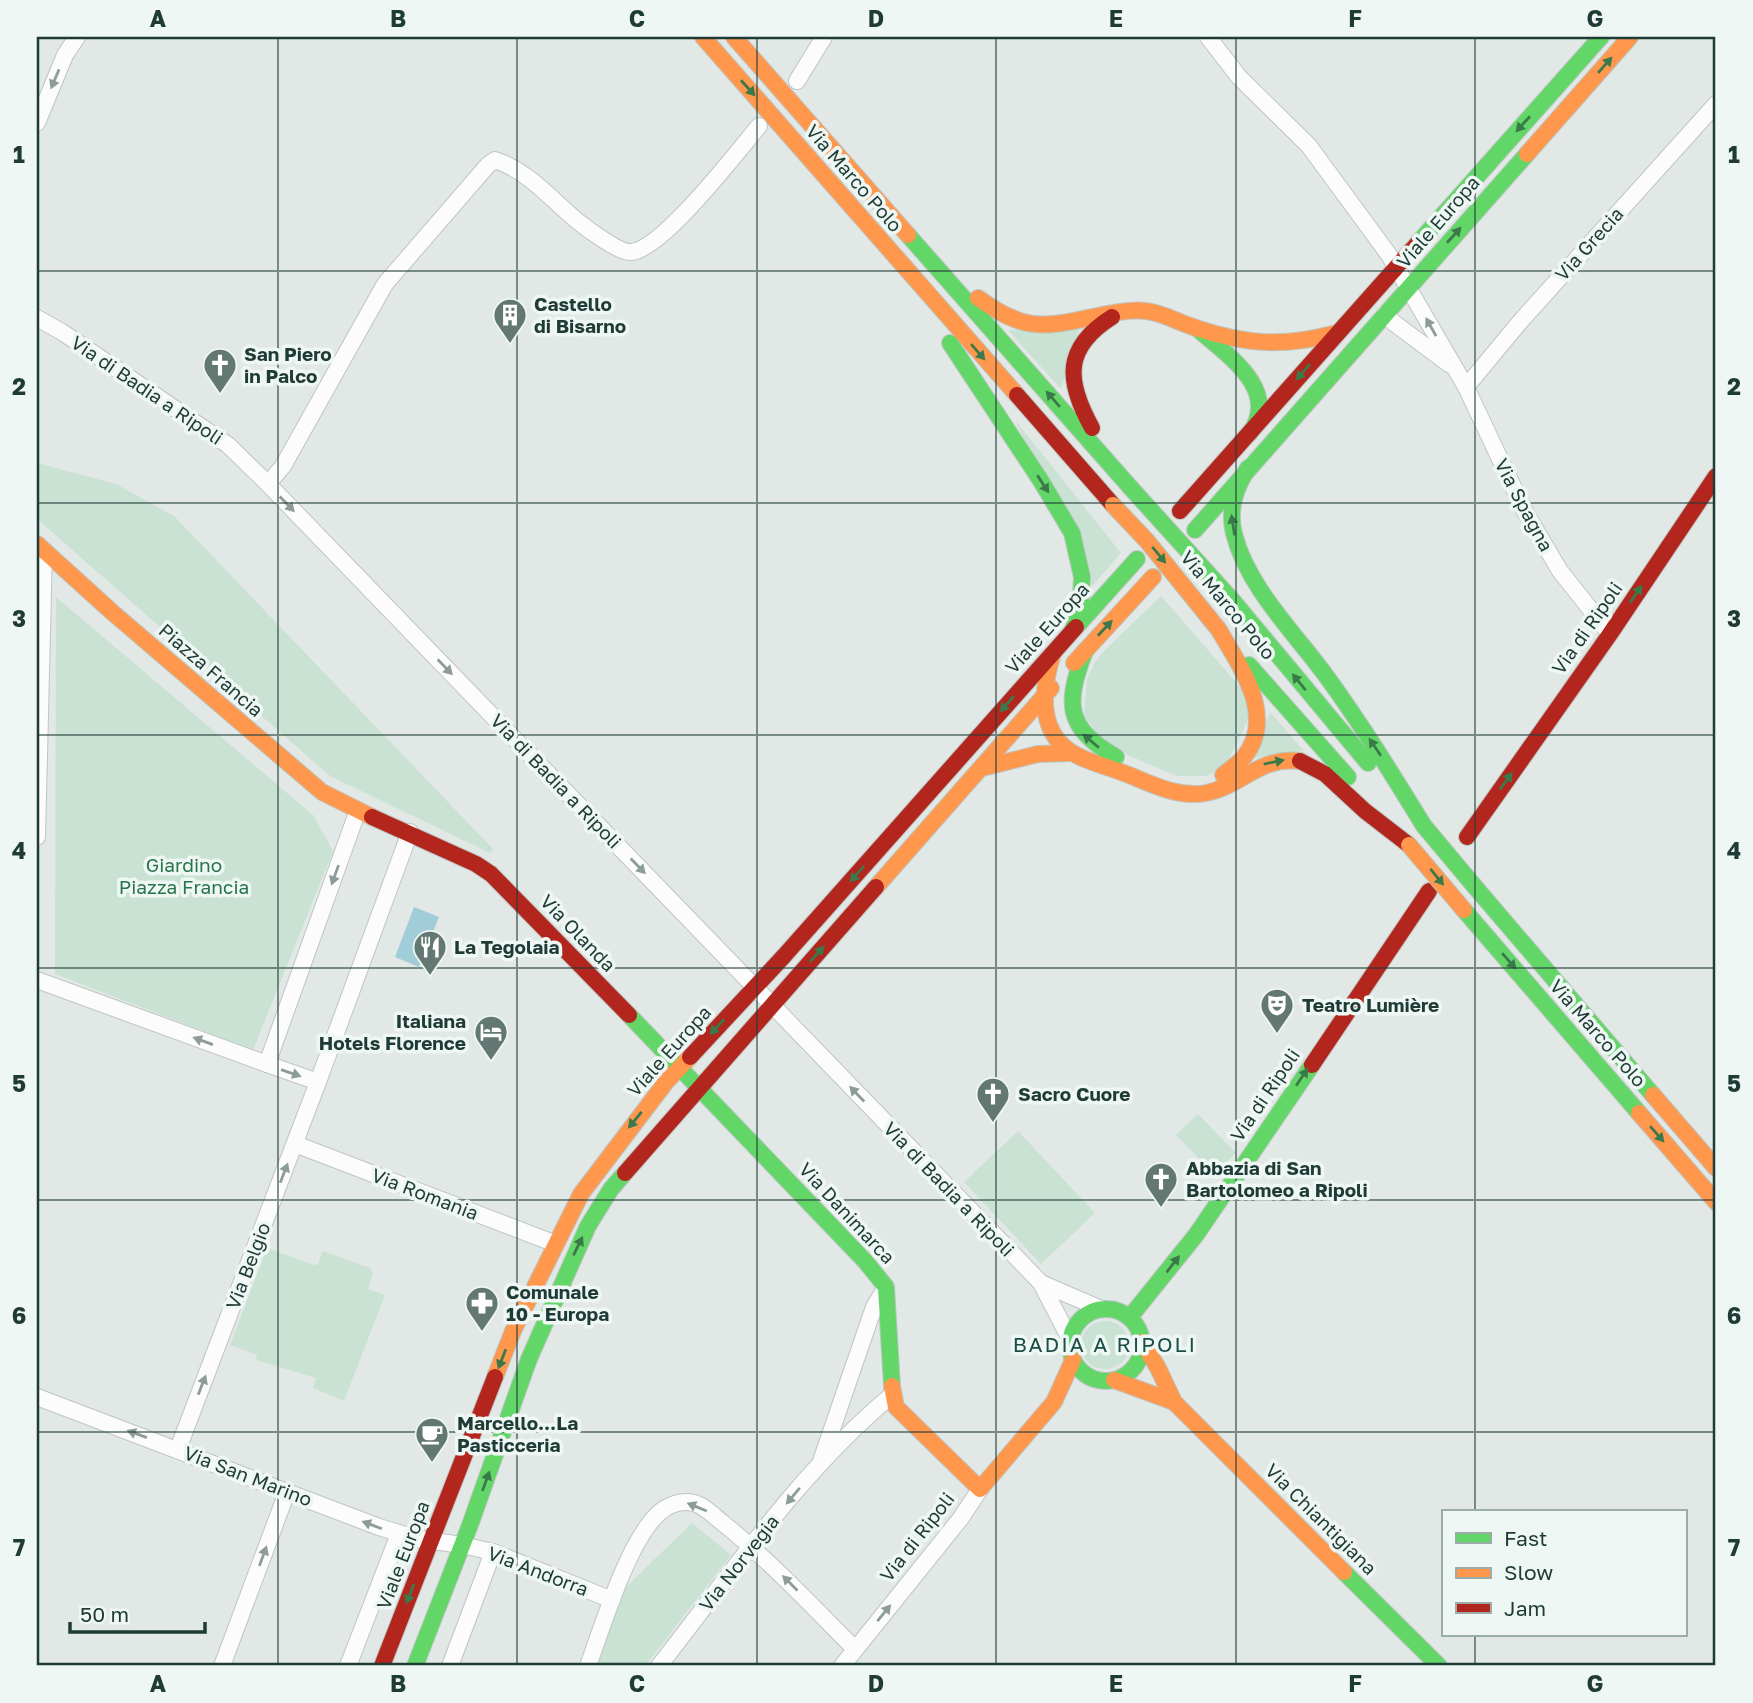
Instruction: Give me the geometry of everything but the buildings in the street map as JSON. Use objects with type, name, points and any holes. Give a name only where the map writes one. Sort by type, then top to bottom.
[{"type":"main road","name":"Via Marco Polo","points":[[703,37],[899,263],[1153,548],[1219,630],[1409,845],[1716,1202]]},
{"type":"main road","name":"Via Marco Polo","points":[[734,37],[1233,601],[1340,733],[1424,826],[1716,1168]]},
{"type":"main road","name":"Viale Europa","points":[[1180,511],[1601,37]]},
{"type":"main road","name":"Viale Europa","points":[[1195,530],[1630,37]]},
{"type":"main road","points":[[915,243],[985,304],[1013,321],[1028,325],[1125,311],[1153,312],[1198,330],[1255,344],[1276,346],[1337,333]]},
{"type":"main road","points":[[899,263],[1047,490],[1072,533],[1082,577],[1082,597],[1073,630]]},
{"type":"main road","points":[[1125,311],[1099,324],[1083,340],[1075,356],[1072,377],[1081,409],[1130,487]]},
{"type":"main road","points":[[1198,330],[1240,368],[1255,387],[1261,399],[1260,414],[1250,433]]},
{"type":"main road","points":[[1248,468],[1236,486],[1231,508],[1240,553],[1380,754],[1424,826]]},
{"type":"main road","name":"Via di Ripoli","points":[[1467,837],[1610,634],[1716,475]]},
{"type":"main road","name":"Piazza Francia","points":[[40,547],[322,792],[410,832]]},
{"type":"main road","name":"Viale Europa","points":[[382,1666],[513,1331],[581,1194],[598,1169],[679,1068],[756,986],[1137,559]]},
{"type":"main road","points":[[415,1666],[529,1359],[580,1241],[621,1175],[1043,697],[1153,577]]},
{"type":"main road","points":[[1084,651],[1072,697],[1073,714],[1084,736],[1104,751],[1153,773],[1174,780],[1206,782],[1239,763],[1252,743],[1259,718],[1254,692],[1219,630]]},
{"type":"main road","points":[[1053,653],[1046,671],[1043,711],[1049,727],[1071,753]]},
{"type":"main road","points":[[982,768],[1038,754],[1071,753],[1184,795],[1219,789],[1266,763],[1289,759],[1302,761],[1316,768],[1379,823],[1409,845]]},
{"type":"main road","name":"Via Olanda","points":[[410,832],[466,858],[491,874],[698,1088]]},
{"type":"main road","name":"Via di Ripoli","points":[[1130,1317],[1227,1192],[1429,891]]},
{"type":"main road","name":"Via Danimarca","points":[[698,1088],[865,1261],[886,1287],[892,1395]]},
{"type":"main road","points":[[1101,1309],[1118,1310],[1130,1317],[1138,1328],[1142,1342],[1141,1356],[1133,1369],[1108,1381],[1089,1377],[1081,1372],[1073,1360],[1070,1339],[1080,1319],[1101,1309]]},
{"type":"main road","name":"Via Chiantigiana","points":[[1142,1342],[1174,1402],[1439,1666]]},
{"type":"main road","name":"Via di Ripoli","points":[[980,1489],[1054,1402],[1073,1360]]},
{"type":"main road","name":"Via di Ripoli","points":[[1054,1402],[1108,1381]]},
{"type":"main road","name":"Via Chiantigiana","points":[[1108,1381],[1174,1402]]},
{"type":"main road","points":[[892,1395],[901,1413],[980,1489]]},
{"type":"street","points":[[37,123],[65,55],[77,37]]},
{"type":"street","points":[[797,81],[824,37]]},
{"type":"street","name":"Via Spagna","points":[[1208,37],[1239,78],[1309,146],[1397,266],[1466,387],[1524,510],[1560,571],[1610,634]]},
{"type":"street","name":"Via Grecia","points":[[1466,387],[1528,312],[1716,104]]},
{"type":"street","points":[[268,484],[283,466],[385,284],[488,165],[495,160],[509,165],[533,181],[578,222],[620,250],[631,252],[650,243],[677,222],[759,126]]},
{"type":"street","name":"Via di Badia a Ripoli","points":[[37,318],[62,332],[228,445],[268,484],[1041,1283],[1070,1339]]},
{"type":"street","name":"Via Spagna","points":[[1380,319],[1394,323],[1454,368]]},
{"type":"street","points":[[37,837],[40,547]]},
{"type":"street","points":[[267,1064],[358,810]]},
{"type":"street","points":[[37,980],[318,1082],[410,832]]},
{"type":"street","name":"Via Belgio","points":[[178,1449],[318,1082]]},
{"type":"street","name":"Via Romania","points":[[295,1144],[555,1244]]},
{"type":"street","name":"Via di Badia a Ripoli","points":[[1041,1283],[1101,1309]]},
{"type":"street","name":"Via Norvegia","points":[[821,1462],[874,1307],[886,1287]]},
{"type":"street","name":"Via Norvegia","points":[[659,1666],[821,1462],[892,1395]]},
{"type":"street","name":"Via San Marino","points":[[37,1397],[399,1534],[462,1545]]},
{"type":"street","name":"Via di Ripoli","points":[[842,1666],[961,1518],[980,1489]]},
{"type":"street","points":[[222,1666],[287,1492]]},
{"type":"street","points":[[588,1666],[632,1552],[658,1513],[673,1504],[696,1504],[752,1546],[855,1649]]},
{"type":"street","name":"Viale Europa","points":[[348,1666],[399,1534]]},
{"type":"street","name":"Via Andorra","points":[[462,1545],[493,1552],[612,1600]]},
{"type":"street","points":[[450,1666],[493,1552]]},
{"type":"green space","points":[[1080,328],[1061,389],[1008,330]]},
{"type":"green space","points":[[1015,420],[1121,553],[1092,586]]},
{"type":"green space","points":[[37,463],[116,484],[174,516],[493,849],[490,853],[330,776],[37,519]]},
{"type":"green space","points":[[1161,596],[1246,694],[1252,712],[1226,765],[1207,776],[1176,776],[1105,745],[1084,715],[1087,679],[1095,662]]},
{"type":"green space","name":"Giardino Piazza Francia","points":[[56,597],[313,815],[333,851],[253,1050],[55,974]]},
{"type":"green space","points":[[1270,712],[1304,751],[1253,758]]},
{"type":"green space","points":[[1198,1114],[1236,1153],[1214,1174],[1176,1135]]},
{"type":"green space","points":[[1018,1131],[1095,1213],[1041,1264],[964,1182]]},
{"type":"green space","points":[[267,1248],[314,1265],[318,1264],[323,1251],[370,1268],[373,1273],[368,1289],[385,1295],[344,1401],[313,1388],[316,1378],[256,1360],[257,1355],[230,1345]]},
{"type":"green space","points":[[1105,1321],[1122,1328],[1129,1345],[1122,1362],[1105,1369],[1088,1362],[1081,1345],[1088,1328]]},
{"type":"green space","points":[[692,1523],[731,1555],[645,1666],[595,1666],[625,1588]]},
{"type":"water","points":[[414,907],[439,917],[419,967],[395,957]]},
{"type":"traffic: fast","points":[[1417,244],[1601,37]]},
{"type":"traffic: fast","points":[[1195,530],[1527,154]]},
{"type":"traffic: fast","points":[[908,235],[1130,487]]},
{"type":"traffic: fast","points":[[1201,332],[1237,364],[1255,389],[1259,403],[1258,418],[1250,433]]},
{"type":"traffic: fast","points":[[950,343],[1072,533],[1082,577],[1081,597],[1073,630]]},
{"type":"traffic: fast","points":[[1248,468],[1236,492],[1232,525],[1249,572],[1272,607],[1350,710],[1424,826]]},
{"type":"traffic: fast","points":[[1130,487],[1233,601]]},
{"type":"traffic: fast","points":[[1076,627],[1137,559]]},
{"type":"traffic: fast","points":[[1233,601],[1368,763]]},
{"type":"traffic: fast","points":[[1085,651],[1074,686],[1074,713],[1087,735],[1116,757]]},
{"type":"traffic: fast","points":[[1249,665],[1348,777]]},
{"type":"traffic: fast","points":[[1424,826],[1476,888]]},
{"type":"traffic: fast","points":[[1476,888],[1653,1095]]},
{"type":"traffic: fast","points":[[1464,910],[1639,1113]]},
{"type":"traffic: fast","points":[[629,1015],[865,1261],[886,1287],[892,1386]]},
{"type":"traffic: fast","points":[[1130,1317],[1196,1235],[1312,1065]]},
{"type":"traffic: fast","points":[[415,1666],[470,1525],[529,1359],[588,1226],[611,1189],[625,1173]]},
{"type":"traffic: fast","points":[[1113,1309],[1132,1319],[1140,1331],[1142,1345],[1140,1359],[1132,1371],[1120,1379],[1099,1381],[1080,1371],[1072,1359],[1070,1338],[1080,1319],[1092,1311],[1113,1309]]},
{"type":"traffic: fast","points":[[1344,1572],[1439,1666]]},
{"type":"traffic: slow","points":[[703,37],[1017,395]]},
{"type":"traffic: slow","points":[[734,37],[908,235]]},
{"type":"traffic: slow","points":[[1527,154],[1630,37]]},
{"type":"traffic: slow","points":[[978,298],[1009,317],[1035,324],[1146,311],[1215,334],[1249,341],[1300,341],[1337,333]]},
{"type":"traffic: slow","points":[[1113,505],[1147,541],[1219,630]]},
{"type":"traffic: slow","points":[[37,544],[322,792],[372,817]]},
{"type":"traffic: slow","points":[[1074,663],[1153,577]]},
{"type":"traffic: slow","points":[[1219,630],[1252,692],[1257,725],[1253,741],[1244,757],[1223,775]]},
{"type":"traffic: slow","points":[[1053,653],[1045,697],[1049,725],[1055,737],[1065,747],[1084,759],[1166,790],[1186,794],[1219,789],[1273,763],[1300,761]]},
{"type":"traffic: slow","points":[[876,887],[1051,688]]},
{"type":"traffic: slow","points":[[982,768],[1038,754],[1071,753]]},
{"type":"traffic: slow","points":[[1409,845],[1464,910]]},
{"type":"traffic: slow","points":[[495,1377],[513,1331],[581,1194],[666,1082],[690,1057]]},
{"type":"traffic: slow","points":[[1653,1095],[1716,1168]]},
{"type":"traffic: slow","points":[[1639,1113],[1716,1202]]},
{"type":"traffic: slow","points":[[1142,1342],[1174,1402],[1344,1572]]},
{"type":"traffic: slow","points":[[892,1386],[896,1407],[980,1489],[1054,1402],[1073,1360]]},
{"type":"traffic: slow","points":[[1114,1380],[1174,1402]]},
{"type":"traffic: jam","points":[[1180,511],[1417,244]]},
{"type":"traffic: jam","points":[[1092,428],[1077,395],[1074,366],[1077,353],[1085,341],[1112,317]]},
{"type":"traffic: jam","points":[[1017,395],[1113,505]]},
{"type":"traffic: jam","points":[[1467,837],[1610,634],[1716,476]]},
{"type":"traffic: jam","points":[[690,1057],[784,956],[1076,627]]},
{"type":"traffic: jam","points":[[1300,761],[1325,774],[1365,811],[1409,845]]},
{"type":"traffic: jam","points":[[372,817],[476,864],[491,874],[629,1015]]},
{"type":"traffic: jam","points":[[625,1173],[876,887]]},
{"type":"traffic: jam","points":[[1312,1065],[1429,891]]},
{"type":"traffic: jam","points":[[382,1666],[495,1377]]},
{"type":"place","name":"Castello di Bisarno","points":[[510,345]]},
{"type":"place","name":"San Piero in Palco","points":[[220,395]]},
{"type":"place","name":"La Tegolaia","points":[[430,977]]},
{"type":"place","name":"Teatro Lumière","points":[[1277,1035]]},
{"type":"place","name":"Italiana Hotels Florence","points":[[491,1062]]},
{"type":"place","name":"Sacro Cuore","points":[[993,1124]]},
{"type":"place","name":"Abbazia di San Bartolomeo a Ripoli","points":[[1161,1209]]},
{"type":"place","name":"Comunale 10 - Europa","points":[[482,1333]]},
{"type":"place","name":"Marcello...La Pasticceria","points":[[432,1464]]},
{"type":"district","name":"BADIA A RIPOLI","points":[[1105,1345]]}]
